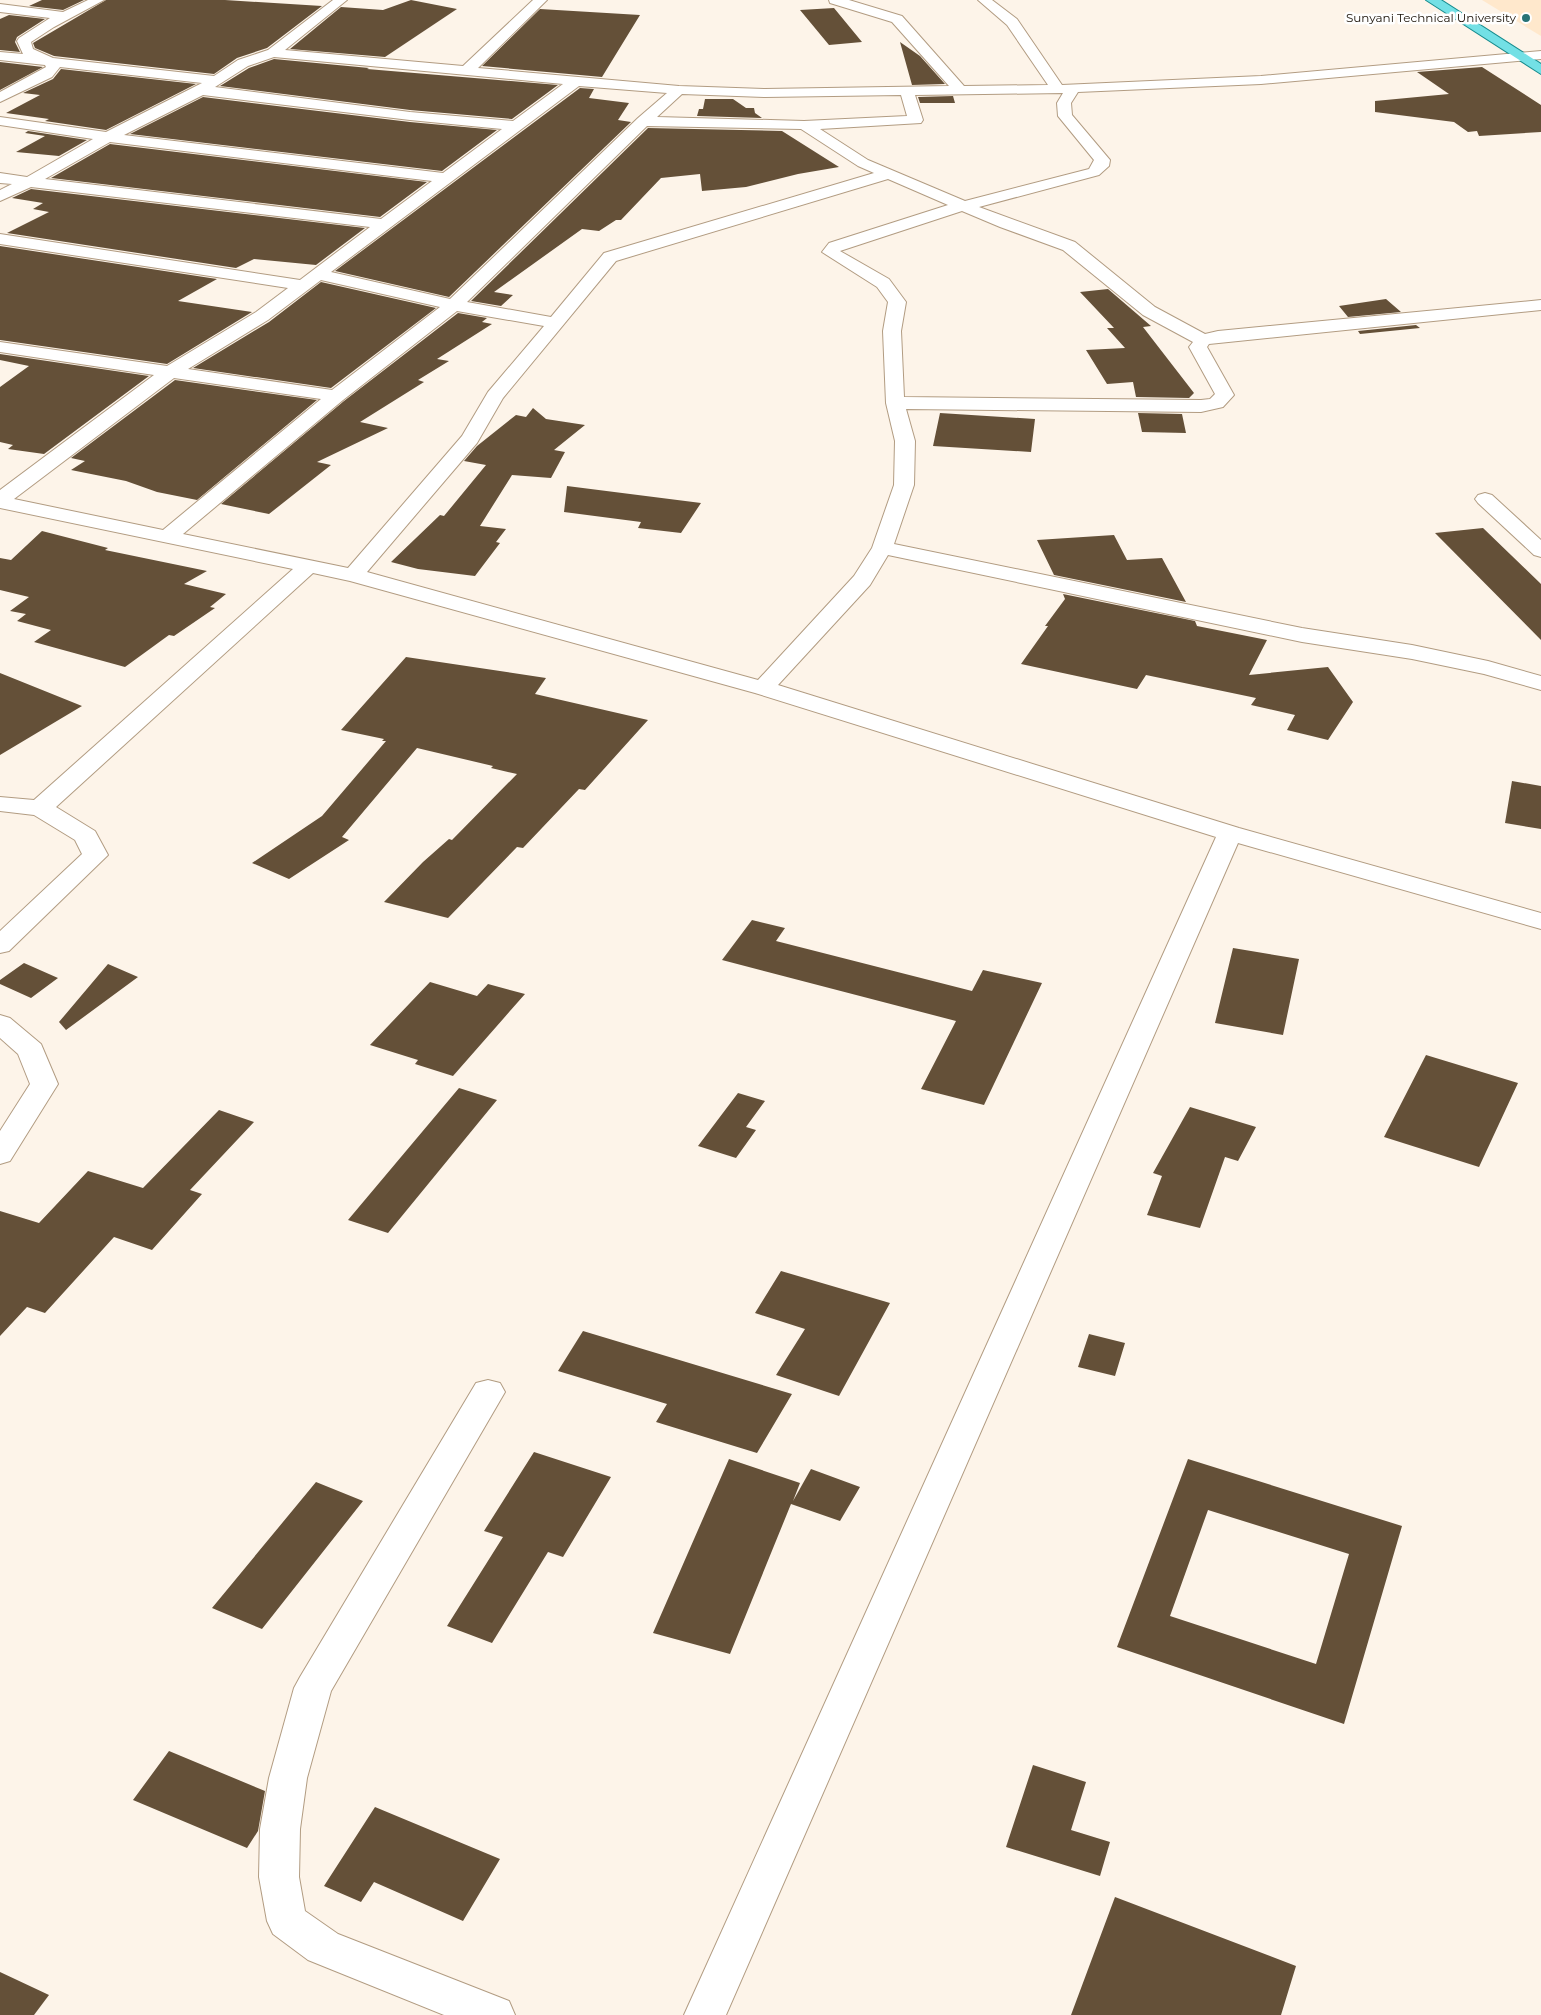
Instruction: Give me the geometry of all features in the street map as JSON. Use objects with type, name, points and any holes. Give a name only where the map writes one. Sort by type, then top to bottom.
[{"type":"main road","points":[[1432,0],[1541,70]]},
{"type":"main road","points":[[1524,42],[1541,53]]},
{"type":"street","points":[[0,98],[47,74],[54,68],[48,60],[27,51],[24,41],[64,16],[98,0]]},
{"type":"street","points":[[273,54],[341,0]]},
{"type":"street","points":[[466,71],[541,0]]},
{"type":"street","points":[[835,0],[897,19],[960,90]]},
{"type":"street","points":[[763,688],[862,580],[882,548],[904,485],[905,441],[895,403],[892,330],[897,302],[883,283],[830,252],[835,247],[962,206],[1094,172],[1101,166],[1102,160],[1066,116],[1064,103],[1066,88],[1012,22],[984,0]]},
{"type":"street","points":[[0,8],[64,16]]},
{"type":"street","points":[[0,196],[29,182],[108,137],[200,90],[214,80],[253,59],[273,54],[576,82],[679,90],[765,93],[1066,88],[1261,80],[1541,53]]},
{"type":"street","points":[[0,56],[214,80]]},
{"type":"street","points":[[0,501],[170,372],[262,316],[301,285],[576,82]]},
{"type":"street","points":[[200,90],[410,116],[516,126]]},
{"type":"street","points":[[168,536],[336,396],[454,305],[643,121],[679,90]]},
{"type":"street","points":[[643,121],[804,125],[916,120],[907,91]]},
{"type":"street","points":[[0,121],[108,137],[445,178]]},
{"type":"street","points":[[804,125],[863,163],[962,206],[1069,246],[1149,311],[1203,340]]},
{"type":"street","points":[[353,574],[470,439],[495,396],[610,257],[889,174]]},
{"type":"street","points":[[0,178],[383,224]]},
{"type":"street","points":[[0,238],[301,285]]},
{"type":"street","points":[[316,274],[454,305],[557,323]]},
{"type":"street","points":[[895,403],[1201,406],[1216,403],[1225,395],[1198,347],[1203,340],[1218,336],[1541,305]]},
{"type":"street","points":[[0,347],[336,396]]},
{"type":"street","points":[[1485,499],[1541,551]]},
{"type":"street","points":[[0,501],[353,574],[763,688],[1230,833],[1541,921]]},
{"type":"street","points":[[882,548],[1302,635],[1431,656],[1488,668],[1541,683]]},
{"type":"street","points":[[40,808],[310,564]]},
{"type":"street","points":[[0,804],[40,808],[86,836],[95,855],[0,945]]},
{"type":"street","points":[[704,2015],[1230,833]]},
{"type":"street","points":[[0,1024],[31,1050],[44,1084],[0,1154]]},
{"type":"street","points":[[488,1392],[313,1688],[288,1778],[280,1829],[279,1877],[287,1921],[323,1947],[494,2015]]},
{"type":"shaded area","name":"Sunyani Technical University","points":[[1482,0],[1541,0],[1541,36]]},
{"type":"building","points":[[42,0],[84,0],[63,10],[29,6]]},
{"type":"building","points":[[106,0],[225,0],[322,6],[267,48],[237,58],[214,74],[54,56],[35,48],[33,43]]},
{"type":"building","points":[[411,0],[457,9],[385,57],[290,49],[341,7],[383,10]]},
{"type":"building","points":[[834,8],[862,42],[829,45],[800,10]]},
{"type":"building","points":[[540,9],[640,15],[602,77],[482,66]]},
{"type":"building","points":[[9,15],[45,19],[17,37],[15,42],[20,52],[0,50],[0,19]]},
{"type":"building","points":[[900,42],[920,56],[945,84],[912,85]]},
{"type":"building","points":[[274,59],[558,85],[512,119],[410,110],[220,86],[249,68]]},
{"type":"building","points":[[0,62],[43,67],[0,90]]},
{"type":"building","points":[[1482,67],[1541,105],[1541,132],[1479,136],[1477,131],[1468,132],[1454,122],[1375,112],[1375,101],[1449,94],[1417,72]]},
{"type":"building","points":[[61,69],[196,84],[106,130],[6,113],[40,95],[23,93],[53,79]]},
{"type":"building","points":[[580,88],[594,89],[589,98],[629,103],[618,120],[631,122],[449,297],[335,271]]},
{"type":"building","points":[[953,96],[955,103],[920,103],[918,97]]},
{"type":"building","points":[[203,97],[410,122],[497,130],[442,171],[130,134]]},
{"type":"building","points":[[705,99],[733,99],[746,108],[754,108],[755,113],[762,118],[697,116],[699,109],[703,109]]},
{"type":"building","points":[[648,128],[782,131],[839,167],[798,174],[746,187],[702,191],[700,174],[661,178],[621,220],[616,220],[599,231],[582,229],[494,292],[513,295],[501,306],[471,301]]},
{"type":"building","points":[[28,131],[87,140],[59,156],[16,152],[45,136],[25,133]]},
{"type":"building","points":[[110,144],[427,182],[380,217],[51,178]]},
{"type":"building","points":[[31,189],[365,228],[316,265],[254,259],[236,268],[7,233],[49,212],[33,209],[43,203],[12,198]]},
{"type":"building","points":[[0,246],[217,279],[178,301],[252,312],[167,364],[0,340]]},
{"type":"building","points":[[321,282],[436,308],[331,388],[193,368],[269,322]]},
{"type":"building","points":[[1108,289],[1151,326],[1143,327],[1194,393],[1189,398],[1136,397],[1133,382],[1107,384],[1086,350],[1125,348],[1107,328],[1114,328],[1080,292]]},
{"type":"building","points":[[1386,299],[1401,312],[1348,317],[1339,306]]},
{"type":"building","points":[[458,313],[487,318],[482,322],[492,324],[437,359],[449,361],[418,380],[424,382],[360,422],[388,428],[317,462],[331,465],[269,514],[221,504],[344,401]]},
{"type":"building","points":[[1416,325],[1420,328],[1360,334],[1358,331]]},
{"type":"building","points":[[0,354],[149,376],[44,454],[8,449],[13,445],[0,442],[0,387],[29,366],[0,360]]},
{"type":"building","points":[[175,380],[317,400],[197,500],[157,492],[126,481],[71,470],[85,461],[71,458]]},
{"type":"building","points":[[533,408],[546,419],[585,425],[554,450],[565,452],[551,478],[512,475],[480,526],[506,529],[496,542],[500,543],[475,576],[418,569],[391,562],[440,515],[444,516],[486,465],[464,461],[477,446],[516,415],[526,417]]},
{"type":"building","points":[[940,413],[1035,419],[1031,452],[933,446]]},
{"type":"building","points":[[1138,413],[1182,414],[1186,433],[1142,432]]},
{"type":"building","points":[[567,486],[701,503],[681,533],[638,528],[641,522],[564,512]]},
{"type":"building","points":[[1483,528],[1541,584],[1541,640],[1435,533]]},
{"type":"building","points":[[42,531],[108,548],[105,550],[207,571],[184,584],[226,594],[210,607],[215,608],[174,636],[169,635],[125,667],[34,642],[51,630],[17,621],[26,614],[10,611],[29,597],[0,590],[0,558],[11,560]]},
{"type":"building","points":[[1114,535],[1127,560],[1162,558],[1186,602],[1054,575],[1037,540]]},
{"type":"building","points":[[1063,594],[1195,621],[1197,626],[1267,640],[1249,675],[1328,667],[1353,702],[1328,740],[1287,730],[1295,715],[1251,705],[1256,698],[1146,675],[1137,689],[1021,664],[1065,599]]},
{"type":"building","points":[[406,657],[546,678],[535,694],[648,720],[585,790],[579,789],[523,848],[517,847],[448,918],[384,902],[423,862],[449,839],[452,840],[517,774],[491,768],[493,766],[417,748],[342,837],[349,840],[289,879],[252,863],[322,816],[386,741],[341,730]]},
{"type":"building","points":[[0,673],[82,706],[0,755]]},
{"type":"building","points":[[1512,781],[1541,786],[1541,829],[1505,823]]},
{"type":"building","points":[[752,920],[785,928],[776,941],[972,991],[983,970],[1042,983],[984,1105],[921,1089],[956,1021],[722,960]]},
{"type":"building","points":[[1233,948],[1299,959],[1283,1035],[1215,1023]]},
{"type":"building","points":[[24,963],[58,978],[31,998],[0,984],[0,980]]},
{"type":"building","points":[[108,964],[138,977],[66,1030],[59,1022]]},
{"type":"building","points":[[430,982],[477,996],[488,984],[525,994],[453,1076],[415,1064],[418,1060],[370,1045]]},
{"type":"building","points":[[1426,1055],[1518,1083],[1479,1167],[1384,1137]]},
{"type":"building","points":[[459,1088],[497,1100],[388,1233],[348,1220]]},
{"type":"building","points":[[738,1093],[765,1101],[746,1127],[756,1130],[736,1158],[698,1146]]},
{"type":"building","points":[[1190,1107],[1256,1127],[1238,1161],[1225,1157],[1200,1228],[1147,1215],[1162,1176],[1153,1173]]},
{"type":"building","points":[[219,1110],[254,1122],[190,1190],[202,1194],[152,1250],[114,1237],[45,1313],[27,1307],[0,1336],[0,1211],[39,1223],[88,1171],[143,1188]]},
{"type":"building","points":[[781,1271],[890,1303],[839,1396],[776,1375],[805,1329],[755,1313]]},
{"type":"building","points":[[583,1331],[792,1394],[757,1453],[656,1422],[667,1404],[558,1371]]},
{"type":"building","points":[[1089,1334],[1125,1343],[1115,1376],[1078,1367]]},
{"type":"building","points":[[534,1452],[611,1477],[563,1557],[548,1552],[492,1643],[447,1626],[503,1537],[484,1531]]},
{"type":"building","points":[[729,1459],[800,1483],[793,1501],[811,1469],[860,1487],[840,1521],[791,1504],[730,1654],[653,1633]]},
{"type":"building","points":[[1188,1459],[1402,1526],[1344,1724],[1117,1647]],"holes":[[[1208,1510],[1349,1554],[1316,1664],[1170,1616]]]},
{"type":"building","points":[[316,1482],[363,1501],[262,1629],[212,1608]]},
{"type":"building","points":[[169,1751],[265,1791],[258,1831],[247,1848],[133,1800]]},
{"type":"building","points":[[1033,1765],[1086,1782],[1071,1830],[1110,1842],[1100,1876],[1006,1847]]},
{"type":"building","points":[[375,1807],[500,1859],[463,1921],[374,1882],[361,1902],[324,1886]]},
{"type":"building","points":[[1115,1897],[1296,1966],[1281,2015],[1071,2015]]},
{"type":"building","points":[[0,1972],[49,1995],[34,2015],[0,2015]]},
{"type":"place","name":"Sunyani Technical University","points":[[1526,18]]}]
